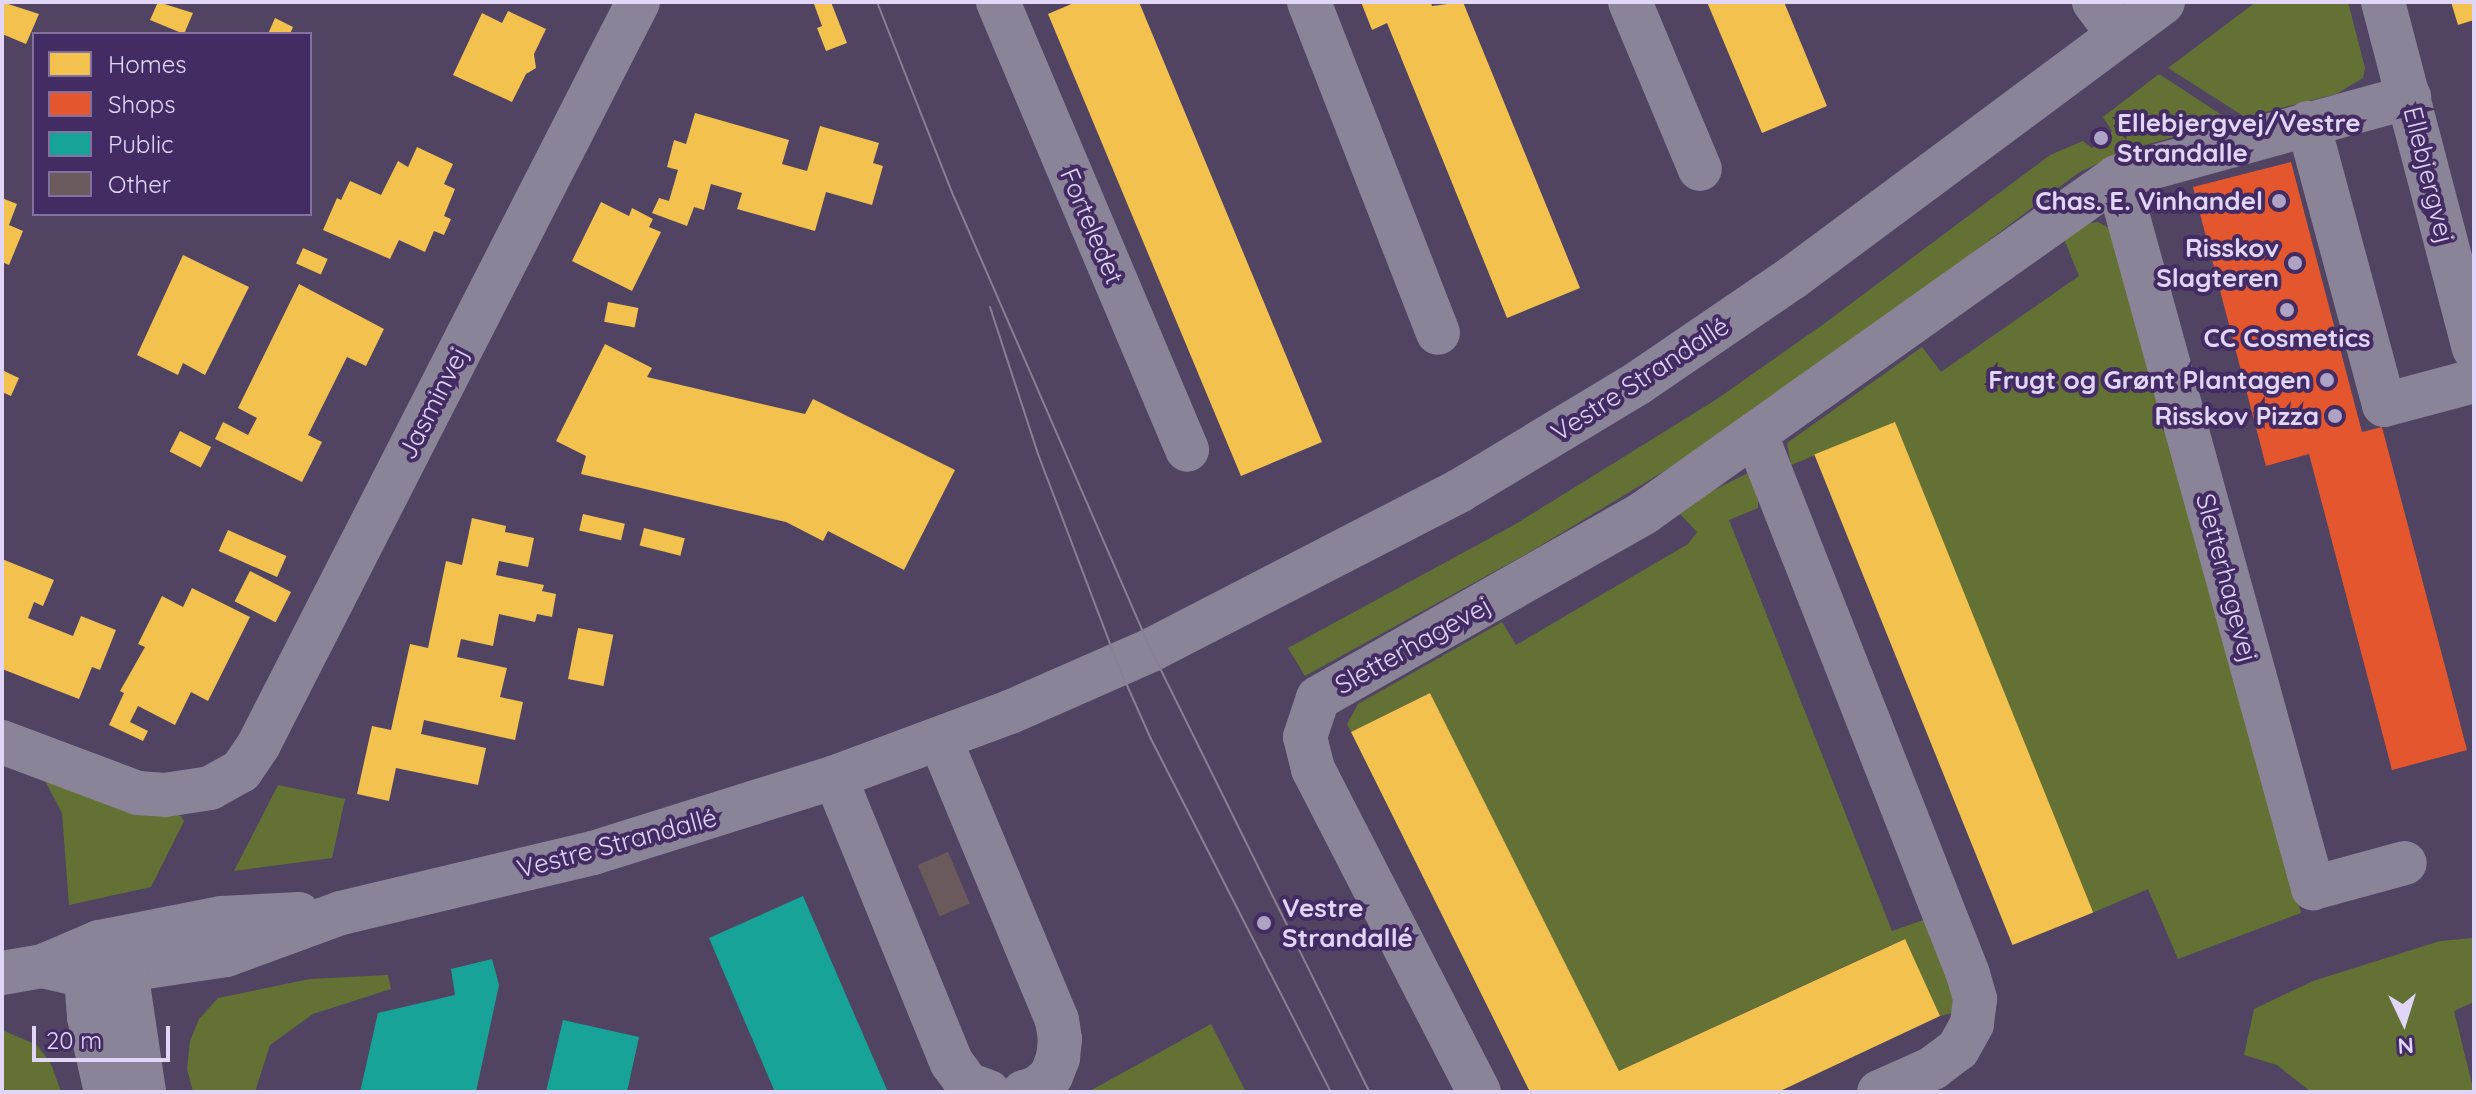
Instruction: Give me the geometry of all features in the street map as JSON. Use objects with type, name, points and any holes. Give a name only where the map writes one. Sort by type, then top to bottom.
[{"type":"street","name":"Jasminvej","points":[[2,742],[138,793],[165,795],[210,788],[241,771],[259,744],[638,2]]},
{"type":"street","name":"Forteledet","points":[[998,2],[1187,450]]},
{"type":"street","points":[[1309,2],[1438,333]]},
{"type":"street","points":[[1630,2],[1700,169]]},
{"type":"street","name":"Vestre Strandallé","points":[[23,970],[226,955],[341,913],[593,853],[835,777],[940,739],[1084,680],[1225,615],[1446,498],[1552,436],[1723,327],[2107,18],[2163,2]]},
{"type":"street","name":"Ellebjergvej","points":[[2383,2],[2474,348]]},
{"type":"street","name":"Sletterhagevej","points":[[1479,1092],[1313,769],[1305,737],[1318,698],[1645,512],[2117,177],[2409,97]]},
{"type":"street","points":[[2308,123],[2384,405],[2474,381]]},
{"type":"street","name":"Sletterhagevej","points":[[2117,177],[2313,888],[2405,863]]},
{"type":"street","points":[[1756,435],[1968,974],[1975,999],[1972,1024],[1958,1049],[1933,1068],[1879,1092]]},
{"type":"street","points":[[940,739],[1057,1020],[1060,1039],[1058,1058],[1051,1076],[1037,1088],[1024,1092]]},
{"type":"street","points":[[835,777],[952,1063],[967,1084],[989,1092]]},
{"type":"street","points":[[104,963],[89,1017],[106,1092]]},
{"type":"street","points":[[104,963],[144,1092]]},
{"type":"green space","points":[[2256,2],[2348,2],[2365,68],[2363,78],[2336,94],[2245,117],[2168,68]]},
{"type":"green space","points":[[2159,74],[2231,121],[2124,151],[2078,173],[1844,350],[1671,467],[1528,553],[1305,676],[1288,648],[1514,525],[1717,399],[1825,323],[2050,155],[2083,141],[2092,148],[2112,131],[2103,117]]},
{"type":"green space","points":[[2098,222],[2109,228],[2301,913],[2178,959],[2148,889],[2092,913],[1895,423],[1791,465],[1787,443],[1922,347],[1941,372],[2079,276],[2064,239],[2089,223]]},
{"type":"green space","points":[[1748,473],[1758,491],[1758,508],[1729,520],[1892,931],[1929,918],[1954,982],[1952,1013],[1940,1016],[1904,939],[1619,1071],[1430,693],[1351,732],[1347,724],[1358,704],[1502,622],[1516,645],[1688,544],[1697,532],[1680,514],[1710,492]]},
{"type":"green space","points":[[42,775],[181,816],[184,821],[151,887],[69,905],[62,813]]},
{"type":"green space","points":[[278,785],[345,799],[332,858],[234,871]]},
{"type":"green space","points":[[2472,938],[2474,1002],[2454,1011],[2474,1092],[2311,1092],[2277,1065],[2244,1055],[2254,1009],[2313,981],[2440,941]]},
{"type":"green space","points":[[388,975],[391,989],[313,1014],[270,1045],[255,1092],[193,1092],[187,1069],[190,1041],[199,1019],[218,998],[310,979]]},
{"type":"green space","points":[[1211,1024],[1246,1092],[1088,1092]]},
{"type":"green space","points":[[2,1030],[37,1045],[51,1064],[61,1092],[9,1092],[2,1088]]},
{"type":"building: Homes","points":[[2,2],[39,14],[26,44],[2,34]]},
{"type":"building: Homes","points":[[158,2],[193,13],[185,32],[150,20]]},
{"type":"building: Homes","points":[[831,2],[847,43],[826,51],[817,28],[822,26],[814,4]]},
{"type":"building: Homes","points":[[1076,2],[1139,2],[1322,442],[1241,476],[1048,14]]},
{"type":"building: Homes","points":[[1361,2],[1431,2],[1432,6],[1463,2],[1580,288],[1507,318],[1387,23],[1372,30]]},
{"type":"building: Homes","points":[[1707,2],[1784,2],[1827,106],[1762,133]]},
{"type":"building: Homes","points":[[2451,2],[2474,2],[2474,20],[2458,25]]},
{"type":"building: Homes","points":[[508,11],[546,29],[534,54],[536,68],[526,74],[512,102],[453,75],[482,13],[502,23]]},
{"type":"building: Homes","points":[[275,18],[293,27],[291,32],[269,32]]},
{"type":"building: Homes","points":[[695,113],[789,140],[782,164],[807,171],[820,126],[879,143],[873,163],[883,166],[872,205],[826,192],[815,231],[737,209],[742,193],[711,184],[704,210],[694,207],[687,226],[652,213],[659,198],[669,201],[678,170],[667,167],[674,140],[686,144]]},
{"type":"building: Homes","points":[[417,147],[453,164],[444,184],[455,189],[444,216],[451,219],[444,235],[434,231],[425,252],[399,240],[390,259],[323,230],[337,198],[341,200],[350,181],[381,195],[398,161],[408,167]]},
{"type":"building: Homes","points":[[2,198],[17,204],[9,225],[23,231],[9,265],[2,262]]},
{"type":"building: Homes","points":[[601,202],[629,216],[632,208],[653,219],[649,227],[661,232],[632,291],[572,261]]},
{"type":"building: Homes","points":[[303,248],[328,259],[321,275],[296,264]]},
{"type":"building: Homes","points":[[183,255],[249,287],[205,375],[183,363],[178,375],[137,355]]},
{"type":"building: Homes","points":[[299,284],[384,329],[366,366],[347,357],[308,435],[322,442],[302,482],[215,439],[223,422],[248,435],[257,418],[238,408]]},
{"type":"building: Homes","points":[[608,302],[638,308],[635,328],[604,322]]},
{"type":"building: Homes","points":[[605,344],[652,368],[647,377],[805,414],[813,399],[955,470],[904,570],[828,531],[823,541],[786,522],[581,474],[586,456],[556,441]]},
{"type":"building: Homes","points":[[2,370],[19,378],[11,396],[2,392]]},
{"type":"building: Homes","points":[[1895,422],[2093,912],[2013,945],[1814,455]]},
{"type":"building: Homes","points":[[180,431],[211,447],[201,467],[170,451]]},
{"type":"building: Homes","points":[[583,514],[625,524],[621,540],[579,531]]},
{"type":"building: Homes","points":[[472,518],[506,526],[505,532],[534,538],[528,567],[499,561],[496,575],[544,585],[542,591],[556,594],[552,617],[537,614],[535,622],[499,614],[493,646],[461,639],[457,657],[507,668],[500,697],[523,702],[515,740],[424,720],[421,734],[486,748],[478,785],[396,768],[389,801],[357,794],[372,726],[391,730],[410,644],[428,648],[446,561],[462,565]]},
{"type":"building: Homes","points":[[644,528],[685,538],[680,556],[640,545]]},
{"type":"building: Homes","points":[[228,530],[286,556],[277,577],[219,551]]},
{"type":"building: Homes","points":[[2,559],[54,580],[43,606],[34,602],[28,618],[73,636],[81,616],[116,630],[100,670],[92,667],[79,699],[2,669]]},
{"type":"building: Homes","points":[[250,571],[291,592],[276,622],[235,601]]},
{"type":"building: Homes","points":[[192,588],[250,617],[208,701],[191,692],[175,725],[138,706],[130,722],[148,731],[143,741],[109,725],[124,693],[120,691],[145,647],[138,644],[162,596],[183,607]]},
{"type":"building: Homes","points":[[578,628],[613,635],[603,686],[568,679]]},
{"type":"building: Homes","points":[[1430,693],[1619,1071],[1905,939],[1940,1016],[1778,1092],[1530,1092],[1351,732]]},
{"type":"building: Shops","points":[[2291,162],[2362,432],[2382,427],[2467,750],[2392,770],[2309,454],[2266,466],[2193,187]]},
{"type":"building: Public","points":[[803,896],[888,1092],[775,1092],[709,938]]},
{"type":"building: Public","points":[[492,959],[499,985],[476,1092],[360,1092],[378,1013],[455,995],[451,969]]},
{"type":"building: Public","points":[[563,1020],[639,1037],[627,1092],[546,1092]]},
{"type":"building: Other","points":[[948,852],[970,904],[940,916],[918,865]]},
{"type":"tram line","points":[[877,2],[954,197],[1151,650],[1369,1092]]},
{"type":"tram line","points":[[990,307],[1038,454],[1118,665],[1151,739],[1331,1092]]},
{"type":"place","name":"Ellebjergvej/Vestre Strandalle","points":[[2101,138]]},
{"type":"place","name":"Chas. E. Vinhandel","points":[[2279,201]]},
{"type":"place","name":"Risskov Slagteren","points":[[2295,263]]},
{"type":"place","name":"CC Cosmetics","points":[[2287,310]]},
{"type":"place","name":"Frugt og Grønt Plantagen","points":[[2327,380]]},
{"type":"place","name":"Risskov Pizza","points":[[2335,416]]},
{"type":"place","name":"Vestre Strandallé","points":[[1264,923]]}]
